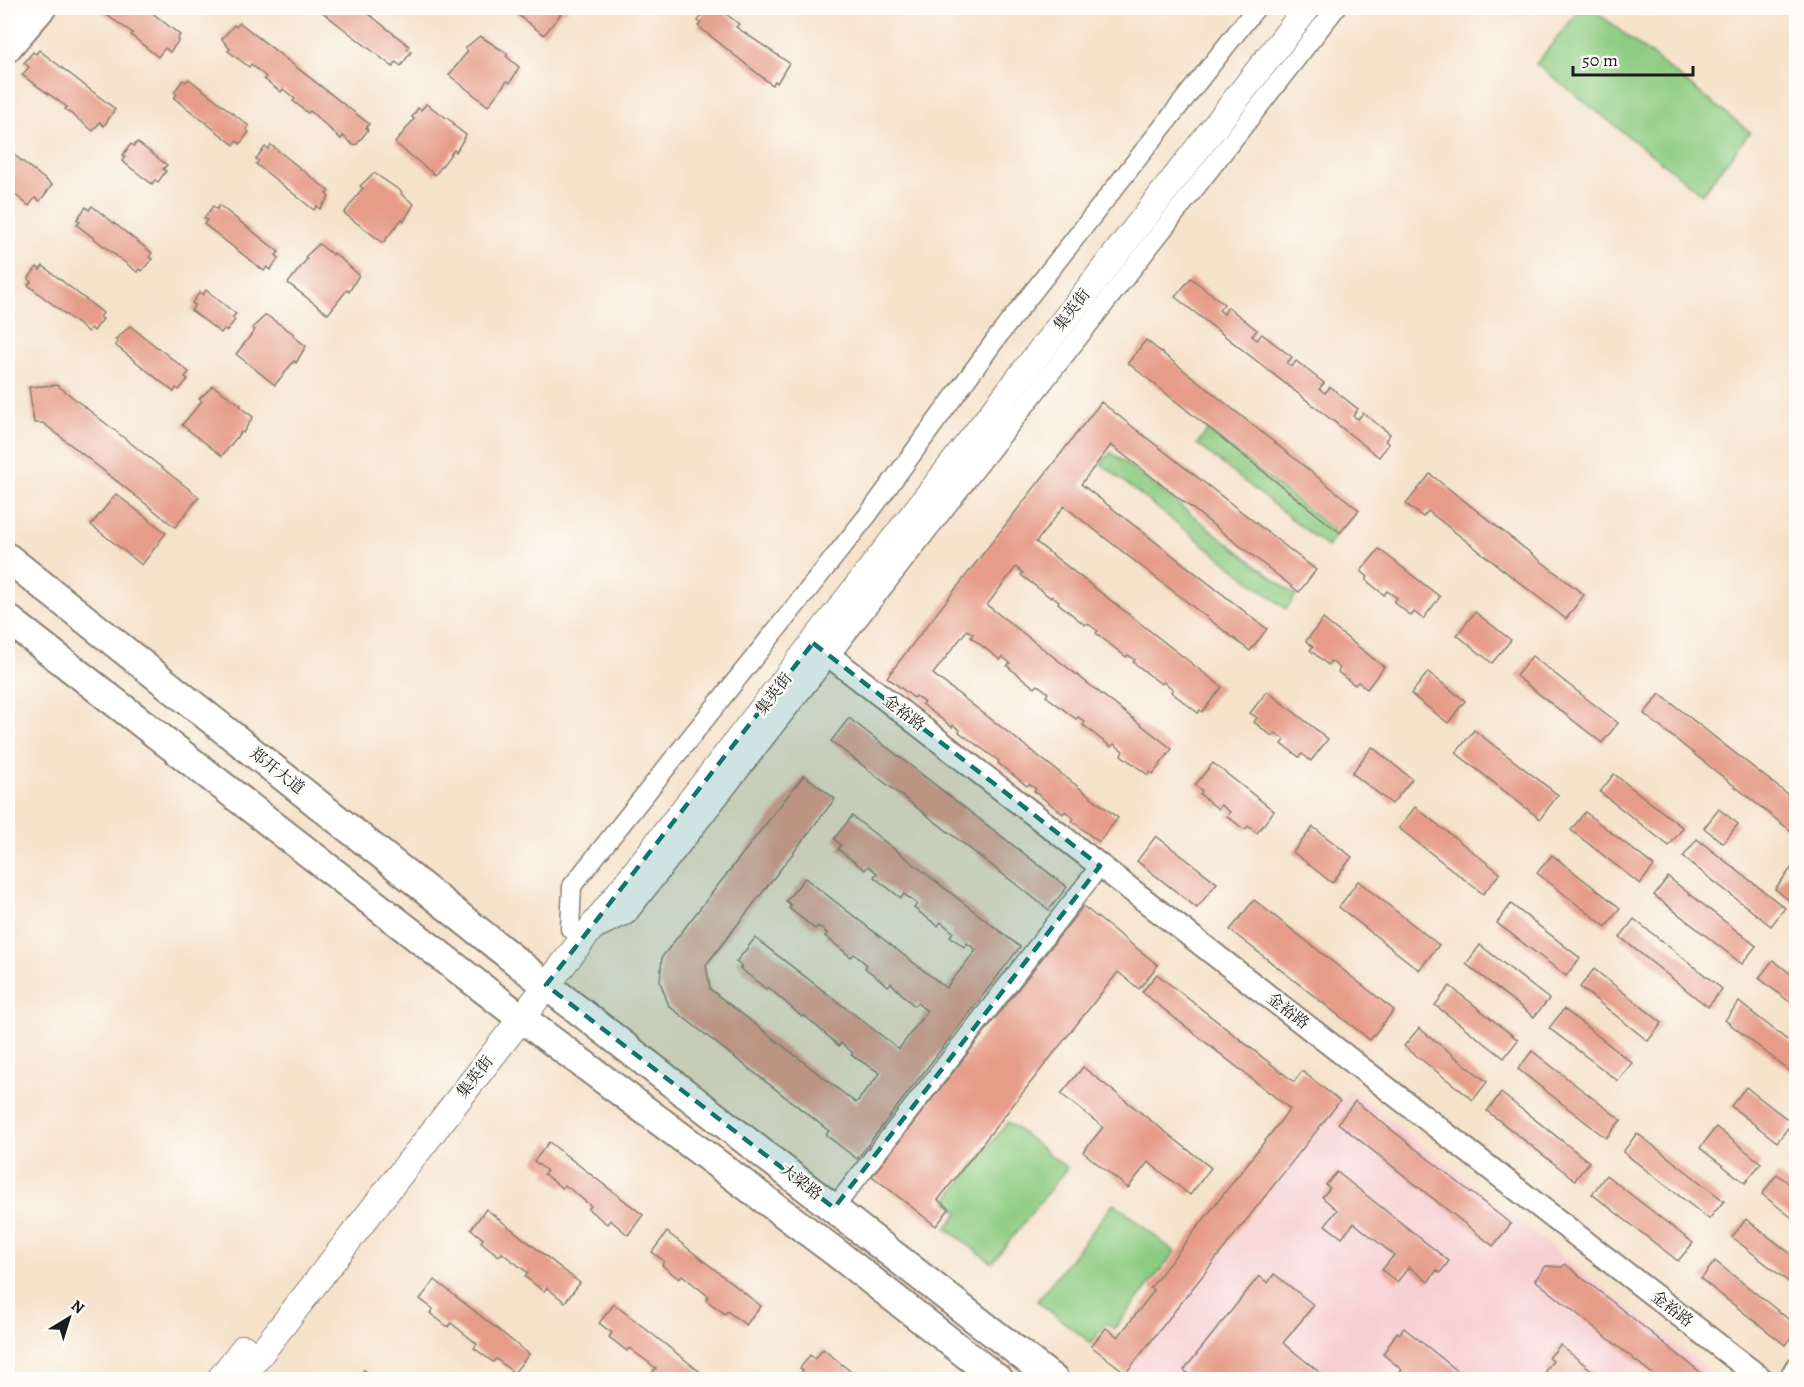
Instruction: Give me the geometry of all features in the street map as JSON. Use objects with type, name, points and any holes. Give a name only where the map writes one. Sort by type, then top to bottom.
[{"type":"main road","name":"集英街","points":[[219,1380],[578,932],[1286,8]]},
{"type":"main road","name":"集英街","points":[[578,932],[822,649],[1307,8]]},
{"type":"main road","name":"郑开大道","points":[[8,558],[540,980]]},
{"type":"main road","points":[[8,619],[514,1013],[834,1251],[999,1380]]},
{"type":"main road","name":"大梁路","points":[[540,980],[1054,1380]]},
{"type":"main road","name":"集英街","points":[[240,1380],[514,1013]]},
{"type":"street","points":[[8,26],[23,8]]},
{"type":"street","points":[[8,51],[45,8]]},
{"type":"street","points":[[578,932],[572,886],[867,516],[999,335],[1256,8]]},
{"type":"street","points":[[822,649],[1336,8]]},
{"type":"street","name":"金裕路","points":[[822,649],[1763,1380]]},
{"type":"street","points":[[834,1208],[1100,866]]},
{"type":"street","points":[[1790,1380],[1797,1368]]},
{"type":"highlighted area","points":[[813,643],[1100,866],[834,1208],[546,985]]},
{"type":"shaded area","points":[[1350,1089],[1719,1379],[1122,1380]]},
{"type":"green space","points":[[1581,8],[1591,8],[1750,132],[1702,194],[1536,64]]},
{"type":"green space","points":[[1208,430],[1337,533],[1327,547],[1197,444]]},
{"type":"green space","points":[[1111,452],[1296,596],[1286,609],[1101,464]]},
{"type":"green space","points":[[1008,1122],[1067,1168],[992,1263],[946,1228],[959,1212],[946,1201]]},
{"type":"green space","points":[[1114,1203],[1175,1252],[1114,1329],[1106,1323],[1091,1343],[1037,1301]]},
{"type":"building","points":[[96,8],[146,8],[180,35],[177,39],[179,40],[170,52],[165,48],[158,57],[131,35],[133,33]]},
{"type":"building","points":[[317,8],[361,8],[409,46],[407,49],[411,52],[401,66],[396,62],[393,67]]},
{"type":"building","points":[[509,8],[569,8],[563,11],[544,35]]},
{"type":"building","points":[[708,8],[718,8],[739,24],[736,27],[789,63],[777,83],[775,81],[772,85],[698,26],[701,23],[698,21]]},
{"type":"building","points":[[240,23],[369,124],[366,128],[368,130],[357,144],[353,145],[343,136],[341,139],[310,111],[308,113],[293,101],[295,99],[283,89],[281,92],[264,79],[266,77],[251,64],[249,67],[228,51],[230,49],[222,39],[234,25],[236,27]]},
{"type":"building","points":[[480,36],[508,54],[506,56],[519,67],[510,83],[507,81],[488,106],[449,75],[468,51],[465,48]]},
{"type":"building","points":[[39,50],[115,109],[104,126],[100,122],[93,131],[65,109],[67,107],[22,75],[29,67],[24,63],[33,52],[36,54]]},
{"type":"building","points":[[189,79],[249,126],[246,129],[249,132],[240,144],[237,141],[234,145],[174,98],[177,94],[174,92],[183,80],[186,82]]},
{"type":"building","points":[[426,104],[454,123],[453,125],[466,135],[456,152],[454,150],[435,175],[395,143],[414,119],[412,117],[418,108],[421,110]]},
{"type":"building","points":[[137,142],[167,165],[163,169],[166,171],[158,182],[155,180],[152,184],[122,161],[125,157],[123,155],[131,144],[134,146]]},
{"type":"building","points":[[271,145],[329,191],[326,194],[329,197],[320,209],[317,206],[314,210],[256,164],[259,161],[256,159],[265,147],[268,149]]},
{"type":"building","points":[[8,150],[52,185],[40,201],[35,198],[29,206],[8,189]]},
{"type":"building","points":[[374,173],[402,192],[401,194],[414,204],[404,221],[402,219],[383,243],[344,213],[363,188],[360,186]]},
{"type":"building","points":[[219,205],[279,252],[276,255],[279,258],[270,270],[267,267],[264,271],[204,224],[207,220],[204,218],[213,206],[217,209]]},
{"type":"building","points":[[92,206],[152,253],[149,257],[152,259],[142,271],[139,269],[137,272],[77,225],[80,222],[77,219],[86,207],[89,210]]},
{"type":"building","points":[[319,244],[333,255],[334,253],[359,275],[349,292],[347,290],[328,314],[288,283],[307,259],[305,257]]},
{"type":"building","points":[[43,266],[103,313],[100,317],[103,319],[94,331],[91,328],[88,332],[28,285],[31,282],[28,279],[37,267],[40,270]]},
{"type":"building","points":[[1191,278],[1224,304],[1219,310],[1224,314],[1228,307],[1257,330],[1252,336],[1257,340],[1262,334],[1292,357],[1287,363],[1292,367],[1296,361],[1324,383],[1319,389],[1325,393],[1330,387],[1358,409],[1353,416],[1358,419],[1363,413],[1390,434],[1385,441],[1389,444],[1379,457],[1175,297]]},
{"type":"building","points":[[206,290],[236,314],[232,318],[235,320],[227,331],[224,329],[221,333],[191,310],[195,305],[192,303],[200,292],[203,295]]},
{"type":"building","points":[[266,315],[294,334],[293,336],[306,346],[296,363],[294,361],[275,385],[236,354],[255,330],[252,328]]},
{"type":"building","points":[[130,326],[189,372],[185,377],[188,379],[179,390],[176,388],[174,392],[115,345],[118,342],[115,340]]},
{"type":"building","points":[[1146,340],[1359,510],[1340,533],[1128,363]]},
{"type":"building","points":[[57,385],[199,497],[175,527],[43,423],[34,423],[29,387]]},
{"type":"building","points":[[213,386],[241,405],[240,407],[253,417],[243,433],[241,432],[222,456],[182,425],[202,401],[199,399]]},
{"type":"building","points":[[1101,402],[1316,570],[1299,592],[1111,445],[1081,484],[1267,629],[1250,651],[1064,506],[1036,542],[1222,687],[1202,712],[1200,710],[1198,713],[1171,692],[1173,689],[1163,682],[1161,684],[1133,662],[1135,660],[1128,655],[1126,657],[1096,633],[1098,631],[1087,623],[1085,625],[1058,603],[1059,601],[1052,596],[1051,598],[1021,575],[1023,573],[1016,567],[987,605],[1172,749],[1153,774],[1150,772],[1148,775],[1121,755],[1123,751],[1114,744],[1111,747],[1083,725],[1085,722],[1078,717],[1076,719],[1046,696],[1048,693],[1038,685],[1035,688],[1007,666],[1010,663],[1003,657],[1000,660],[971,637],[973,634],[967,630],[933,674],[1118,818],[1099,842],[1072,821],[1074,819],[1065,811],[1063,814],[1034,791],[1036,789],[1029,784],[1027,786],[998,763],[999,761],[959,732],[960,730],[953,725],[952,727],[922,704],[924,702],[916,696],[914,698],[887,677]]},
{"type":"building","points":[[1430,474],[1584,595],[1566,619],[1428,511],[1423,517],[1406,504]]},
{"type":"building","points":[[116,494],[166,533],[142,565],[91,525]]},
{"type":"building","points":[[1379,549],[1440,597],[1423,619],[1414,612],[1411,616],[1394,602],[1397,598],[1387,591],[1384,595],[1366,580],[1368,577],[1361,571]]},
{"type":"building","points":[[1475,612],[1511,640],[1492,663],[1457,635]]},
{"type":"building","points":[[1323,619],[1384,667],[1367,689],[1358,682],[1355,685],[1338,672],[1340,668],[1331,661],[1328,665],[1310,650],[1313,647],[1306,641]]},
{"type":"building","points":[[1532,656],[1618,723],[1602,743],[1516,676]]},
{"type":"building","points":[[1428,672],[1465,701],[1448,723],[1411,694]]},
{"type":"building","points":[[1267,691],[1328,739],[1311,761],[1302,754],[1299,757],[1282,744],[1285,740],[1275,733],[1272,736],[1254,722],[1257,718],[1250,713]]},
{"type":"building","points":[[1660,694],[1796,801],[1796,835],[1644,714]]},
{"type":"building","points":[[849,718],[1067,887],[1049,910],[831,741]]},
{"type":"building","points":[[1474,730],[1558,795],[1540,819],[1456,753]]},
{"type":"building","points":[[1372,747],[1412,779],[1392,804],[1352,773]]},
{"type":"building","points":[[1213,763],[1274,811],[1257,833],[1248,826],[1245,830],[1227,816],[1230,812],[1221,805],[1218,809],[1200,794],[1202,791],[1195,785]]},
{"type":"building","points":[[1614,774],[1683,828],[1669,846],[1600,792]]},
{"type":"building","points":[[804,775],[835,799],[706,965],[710,989],[856,1103],[880,1073],[851,1055],[853,1053],[841,1043],[839,1046],[804,1015],[802,1017],[768,987],[766,989],[740,968],[742,966],[736,962],[755,938],[899,1049],[927,1011],[917,1003],[914,1006],[891,983],[888,986],[865,968],[867,965],[854,954],[851,957],[825,936],[827,933],[818,926],[815,929],[789,908],[791,905],[786,901],[805,878],[946,988],[976,950],[967,943],[964,947],[950,936],[953,932],[941,922],[938,926],[914,908],[917,904],[904,894],[901,898],[874,877],[877,873],[868,866],[865,870],[838,849],[841,845],[834,839],[852,816],[1020,947],[857,1159],[826,1135],[829,1131],[669,1006],[660,982],[662,957]]},
{"type":"building","points":[[1415,807],[1500,873],[1483,894],[1399,828]]},
{"type":"building","points":[[1719,809],[1738,824],[1723,843],[1704,828]]},
{"type":"building","points":[[1585,812],[1654,866],[1640,884],[1571,830]]},
{"type":"building","points":[[1313,827],[1352,857],[1332,883],[1293,852]]},
{"type":"building","points":[[1156,836],[1217,883],[1197,908],[1137,861]]},
{"type":"building","points":[[1697,839],[1785,908],[1771,926],[1683,857]]},
{"type":"building","points":[[1552,855],[1620,908],[1606,927],[1537,873]]},
{"type":"building","points":[[1793,866],[1796,869],[1795,905],[1775,889]]},
{"type":"building","points":[[1668,877],[1756,946],[1742,964],[1654,895]]},
{"type":"building","points":[[1358,881],[1439,945],[1419,970],[1339,907]]},
{"type":"building","points":[[1254,900],[1394,1010],[1370,1040],[1230,930]]},
{"type":"building","points":[[1511,904],[1580,958],[1566,976],[1497,923]]},
{"type":"building","points":[[1083,906],[1158,965],[1139,989],[1118,972],[938,1200],[949,1209],[936,1226],[872,1176]]},
{"type":"building","points":[[1634,919],[1722,989],[1708,1007],[1620,937]]},
{"type":"building","points":[[1480,945],[1549,999],[1534,1017],[1466,964]]},
{"type":"building","points":[[1773,960],[1796,978],[1796,1007],[1759,978]]},
{"type":"building","points":[[1594,969],[1662,1023],[1648,1041],[1580,987]]},
{"type":"building","points":[[1157,974],[1294,1082],[1302,1071],[1340,1101],[1126,1373],[1091,1346],[1106,1328],[1118,1337],[1154,1291],[1150,1288],[1290,1109],[1142,992]]},
{"type":"building","points":[[1450,986],[1518,1040],[1504,1058],[1435,1005]]},
{"type":"building","points":[[1739,1002],[1796,1047],[1796,1076],[1725,1020]]},
{"type":"building","points":[[1564,1009],[1632,1063],[1618,1081],[1549,1028]]},
{"type":"building","points":[[1419,1028],[1487,1082],[1473,1100],[1404,1046]]},
{"type":"building","points":[[1532,1051],[1621,1120],[1606,1138],[1518,1069]]},
{"type":"building","points":[[1083,1067],[1211,1168],[1190,1195],[1148,1162],[1128,1188],[1083,1152],[1103,1127],[1061,1094]]},
{"type":"building","points":[[1746,1087],[1792,1123],[1777,1142],[1731,1106]]},
{"type":"building","points":[[1501,1093],[1589,1162],[1575,1180],[1487,1111]]},
{"type":"building","points":[[1355,1101],[1511,1224],[1493,1246],[1338,1123]]},
{"type":"building","points":[[1716,1127],[1761,1163],[1745,1183],[1700,1148]]},
{"type":"building","points":[[1637,1133],[1724,1201],[1709,1219],[1623,1152]]},
{"type":"building","points":[[549,1142],[643,1215],[628,1235],[610,1220],[607,1224],[588,1209],[591,1206],[565,1185],[562,1188],[544,1174],[547,1171],[534,1161]]},
{"type":"building","points":[[1337,1172],[1449,1261],[1440,1273],[1437,1270],[1428,1282],[1409,1267],[1397,1282],[1382,1270],[1394,1255],[1354,1223],[1342,1238],[1325,1225],[1337,1210],[1322,1197],[1330,1188],[1326,1185]]},
{"type":"building","points":[[1777,1174],[1796,1189],[1796,1221],[1762,1194]]},
{"type":"building","points":[[1606,1175],[1693,1243],[1678,1261],[1592,1194]]},
{"type":"building","points":[[486,1209],[580,1283],[565,1302],[547,1288],[544,1291],[525,1277],[528,1273],[502,1253],[499,1256],[481,1242],[483,1239],[471,1229]]},
{"type":"building","points":[[1746,1219],[1796,1258],[1796,1288],[1732,1237]]},
{"type":"building","points":[[667,1232],[761,1306],[746,1325],[727,1311],[725,1314],[706,1300],[708,1296],[682,1275],[679,1279],[662,1265],[664,1261],[652,1252]]},
{"type":"building","points":[[1715,1261],[1796,1325],[1796,1331],[1785,1345],[1701,1279]]},
{"type":"building","points":[[1565,1264],[1710,1380],[1660,1380],[1535,1280],[1546,1266],[1562,1267]]},
{"type":"building","points":[[1274,1274],[1314,1305],[1283,1343],[1329,1380],[1196,1380],[1184,1370],[1259,1276],[1268,1283]]},
{"type":"building","points":[[435,1280],[529,1354],[514,1373],[496,1359],[493,1362],[474,1348],[477,1344],[451,1323],[448,1327],[430,1313],[433,1309],[420,1299]]},
{"type":"building","points":[[614,1304],[708,1378],[707,1380],[663,1380],[653,1371],[656,1368],[629,1348],[627,1351],[609,1337],[612,1333],[599,1323]]},
{"type":"building","points":[[1404,1328],[1469,1380],[1426,1380],[1420,1375],[1416,1380],[1410,1380],[1400,1372],[1402,1370],[1383,1354],[1397,1332],[1399,1334]]},
{"type":"building","points":[[1560,1345],[1604,1380],[1556,1380],[1545,1371],[1553,1361],[1549,1358]]},
{"type":"building","points":[[823,1349],[861,1380],[810,1380],[801,1373],[803,1370],[800,1368],[810,1355],[815,1359]]},
{"type":"building","points":[[364,1370],[373,1377],[372,1380],[352,1380],[355,1375],[358,1378]]}]
